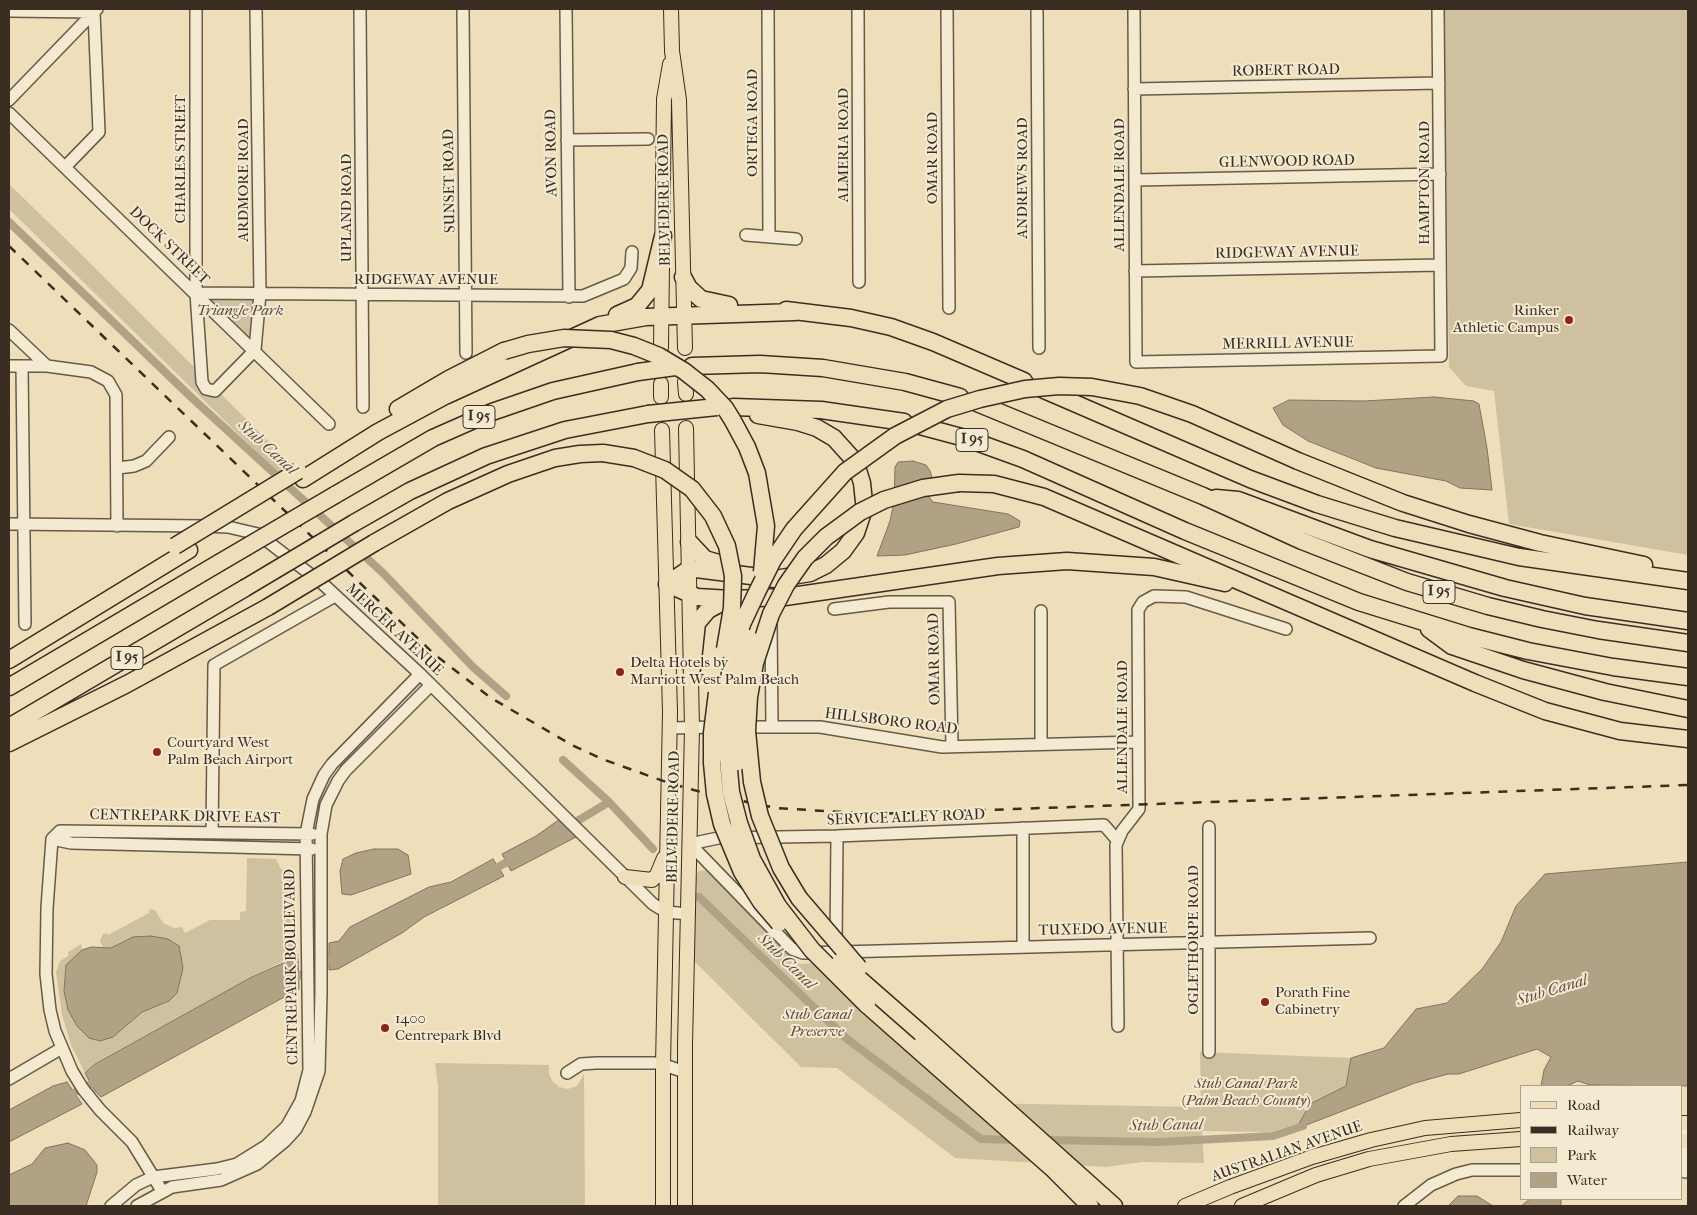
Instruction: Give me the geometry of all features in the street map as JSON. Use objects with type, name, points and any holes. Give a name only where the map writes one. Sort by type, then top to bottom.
[{"type":"highway","points":[[301,475],[430,404],[637,306],[648,295],[655,278],[663,236]]},
{"type":"highway","points":[[683,277],[692,292],[710,302],[851,318],[897,329],[1024,381]]},
{"type":"highway","points":[[600,325],[621,320],[684,315],[796,312]]},
{"type":"highway","points":[[9,654],[301,475],[449,378],[504,352],[533,342],[570,338],[600,339],[634,346],[659,356],[691,376],[717,399],[734,421],[757,473],[766,526],[763,569],[742,671],[737,715],[739,775],[748,818],[766,863],[799,917],[848,971],[921,1033],[1114,1206]]},
{"type":"highway","points":[[692,366],[720,364],[802,366],[845,370],[905,382],[960,397]]},
{"type":"highway","name":"I 95","points":[[9,687],[433,438],[485,414],[560,389],[638,372],[675,367]]},
{"type":"highway","points":[[867,1004],[812,950],[778,906],[760,876],[745,840],[730,784],[725,741],[725,708],[737,641],[748,609],[765,575],[794,529],[845,472],[895,436],[946,410],[995,395],[1025,389],[1059,386],[1092,387],[1140,396],[1192,414],[1298,461],[1403,502],[1469,524],[1540,544],[1688,574]]},
{"type":"highway","points":[[1044,390],[1250,479],[1317,504],[1395,528],[1519,557],[1688,581]]},
{"type":"highway","name":"I 95","points":[[977,402],[1203,496],[1354,563],[1461,598],[1589,629],[1688,643]]},
{"type":"highway","points":[[666,584],[690,570],[716,571],[775,579],[799,577],[826,565],[852,540],[863,508],[862,483],[855,463],[834,438],[810,426],[726,408]]},
{"type":"highway","name":"I 95","points":[[9,727],[410,491],[492,454],[565,430],[648,414],[726,408],[821,410],[912,424],[965,438],[1011,454],[1249,558],[1359,602],[1488,641],[1562,658],[1688,678]]},
{"type":"highway","points":[[9,743],[127,684],[268,607],[426,512],[486,483],[555,458],[580,454],[603,453],[634,458],[665,470],[700,498],[718,525],[730,556],[734,587],[731,619],[712,733],[713,780],[722,824],[742,872],[761,902],[805,950],[1054,1170],[1090,1206]]},
{"type":"highway","points":[[921,1033],[810,913],[781,868],[766,834],[756,799],[748,748],[748,714],[752,680],[765,631],[782,592],[806,558],[836,528],[873,505],[916,490],[959,483],[994,484],[1044,497],[1495,692],[1545,711],[1620,731],[1688,739]]},
{"type":"highway","points":[[1203,496],[1238,500],[1370,549],[1504,588],[1585,606],[1688,621]]},
{"type":"highway","points":[[689,542],[701,556],[712,562],[775,579]]},
{"type":"highway","points":[[9,660],[182,548]]},
{"type":"highway","points":[[666,584],[690,595],[731,599],[819,593],[1016,564],[1086,562],[1138,565],[1187,573],[1249,590],[1296,606]]},
{"type":"highway","points":[[692,669],[695,632],[700,619],[715,605],[731,599]]},
{"type":"highway","points":[[1418,620],[1452,646],[1470,653],[1577,685],[1688,709]]},
{"type":"main road","name":"BELVEDERE ROAD","points":[[671,9],[672,51],[679,100],[685,348]]},
{"type":"main road","name":"BELVEDERE ROAD","points":[[661,348],[664,99],[672,51]]},
{"type":"main road","name":"BELVEDERE ROAD","points":[[685,1206],[685,1072],[692,728],[686,428]]},
{"type":"main road","name":"BELVEDERE ROAD","points":[[662,430],[670,728],[663,1065],[663,1206]]},
{"type":"main road","points":[[625,877],[645,881],[654,879],[659,872],[668,848]]},
{"type":"main road","name":"AUSTRALIAN AVENUE","points":[[1185,1206],[1306,1159],[1371,1140],[1432,1127],[1520,1120]]},
{"type":"main road","points":[[1242,1206],[1316,1176],[1369,1159],[1433,1147],[1520,1139]]},
{"type":"street","name":"CHARLES STREET","points":[[196,9],[196,293],[202,382],[206,389],[215,392],[255,350]]},
{"type":"street","name":"ARDMORE ROAD","points":[[255,350],[260,294],[256,9]]},
{"type":"street","name":"UPLAND ROAD","points":[[360,9],[363,407]]},
{"type":"street","name":"SUNSET ROAD","points":[[463,9],[466,353]]},
{"type":"street","name":"AVON ROAD","points":[[566,9],[569,296]]},
{"type":"street","name":"ORTEGA ROAD","points":[[768,9],[769,237]]},
{"type":"street","name":"ALMERIA ROAD","points":[[858,9],[859,282]]},
{"type":"street","name":"OMAR ROAD","points":[[947,9],[949,308]]},
{"type":"street","name":"ANDREWS ROAD","points":[[1037,9],[1040,348]]},
{"type":"street","name":"ALLENDALE ROAD","points":[[1134,9],[1136,362]]},
{"type":"street","name":"HAMPTON ROAD","points":[[1438,9],[1441,356]]},
{"type":"street","points":[[9,11],[96,10]]},
{"type":"street","points":[[9,100],[96,10]]},
{"type":"street","points":[[64,167],[99,132],[96,10]]},
{"type":"street","name":"ROBERT ROAD","points":[[1134,89],[1439,83]]},
{"type":"street","name":"DOCK STREET","points":[[9,113],[255,350],[328,424]]},
{"type":"street","points":[[567,140],[648,139]]},
{"type":"street","name":"GLENWOOD ROAD","points":[[1135,180],[1440,174]]},
{"type":"street","points":[[746,235],[796,239]]},
{"type":"street","name":"RIDGEWAY AVENUE","points":[[196,293],[583,296],[624,279],[631,268],[632,252]]},
{"type":"street","name":"RIDGEWAY AVENUE","points":[[1135,271],[1440,265]]},
{"type":"street","points":[[9,330],[47,366]]},
{"type":"street","name":"MERRILL AVENUE","points":[[1136,362],[1441,356]]},
{"type":"street","points":[[9,366],[47,366],[91,372],[108,381],[116,395],[117,526]]},
{"type":"street","points":[[22,366],[25,624]]},
{"type":"street","points":[[118,468],[134,466],[146,461],[168,437]]},
{"type":"street","name":"MERCER AVENUE","points":[[9,524],[228,527],[258,534],[323,584],[420,674],[658,909],[666,912]]},
{"type":"street","points":[[212,833],[214,665],[335,596]]},
{"type":"street","name":"ALLENDALE ROAD","points":[[1117,840],[1139,809],[1138,610],[1143,602],[1154,596],[1186,597],[1286,629]]},
{"type":"street","name":"OMAR ROAD","points":[[834,609],[889,602],[949,602],[952,746]]},
{"type":"street","points":[[1041,611],[1041,744]]},
{"type":"street","points":[[771,622],[772,726]]},
{"type":"street","name":"CENTREPARK BOULEVARD","points":[[111,1206],[136,1185],[153,1177],[217,1169],[237,1164],[266,1146],[287,1126],[301,1101],[309,1070],[306,834],[313,799],[324,775],[420,674]]},
{"type":"street","name":"CENTREPARK BOULEVARD","points":[[137,1206],[162,1191],[182,1185],[221,1180],[246,1170],[272,1152],[296,1129],[310,1102],[319,1071],[321,834],[326,805],[346,770],[431,685]]},
{"type":"street","name":"HILLSBORO ROAD","points":[[670,728],[820,727],[952,746],[1138,742]]},
{"type":"street","name":"SERVICE ALLEY ROAD","points":[[690,844],[718,838],[837,836],[1104,825],[1117,840]]},
{"type":"street","name":"OGLETHORPE ROAD","points":[[1209,827],[1209,1052]]},
{"type":"street","points":[[1023,828],[1023,947]]},
{"type":"street","name":"CENTREPARK DRIVE EAST","points":[[52,839],[60,831],[321,834]]},
{"type":"street","points":[[836,952],[837,836]]},
{"type":"street","points":[[52,839],[47,908],[46,974],[50,1010],[62,1048],[72,1071],[100,1110],[132,1142],[162,1191]]},
{"type":"street","name":"CENTREPARK DRIVE EAST","points":[[52,839],[71,843],[321,849]]},
{"type":"street","points":[[1117,840],[1116,945],[1118,1026]]},
{"type":"street","name":"TUXEDO AVENUE","points":[[690,844],[792,949],[803,953],[1370,938]]},
{"type":"street","points":[[666,912],[689,914]]},
{"type":"street","points":[[9,1079],[62,1048]]},
{"type":"street","points":[[567,1073],[580,1064],[663,1065],[685,1072]]},
{"type":"street","points":[[1684,1123],[1685,1172]]},
{"type":"street","points":[[1404,1206],[1431,1185],[1456,1174],[1472,1170],[1520,1170]]},
{"type":"green space","name":"Rinker Athletic Campus","points":[[1444,9],[1688,9],[1688,555],[1509,524],[1494,391],[1466,386],[1449,367]]},
{"type":"green space","points":[[9,184],[293,466],[280,475],[9,209]]},
{"type":"green space","name":"Triangle Park","points":[[196,293],[260,294],[255,350]]},
{"type":"green space","points":[[247,858],[276,859],[281,869],[295,874],[295,941],[292,953],[299,954],[298,959],[283,961],[252,977],[95,1063],[85,1073],[71,1045],[62,1015],[56,972],[60,961],[68,956],[68,952],[81,944],[82,950],[66,966],[64,991],[113,1037],[142,1012],[169,1001],[177,993],[133,937],[111,948],[103,947],[100,941],[103,934],[107,933],[108,935],[149,913],[148,911],[151,909],[155,910],[163,923],[174,928],[182,927],[185,933],[210,920],[240,920],[240,912],[246,911]]},
{"type":"green space","name":"Stub Canal Preserve","points":[[707,870],[792,958],[801,964],[813,963],[971,1103],[1200,1107],[1201,1111],[1200,1052],[1351,1058],[1346,1086],[1310,1104],[1300,1123],[1271,1132],[1202,1131],[1204,1163],[1142,1162],[1106,1167],[955,1158],[837,1068],[801,1067],[694,961],[696,875],[699,871]]},
{"type":"green space","points":[[435,1063],[549,1065],[549,1074],[553,1082],[559,1087],[568,1089],[577,1086],[584,1074],[585,1206],[438,1206],[438,1087]]},
{"type":"water","points":[[1434,397],[1474,401],[1479,404],[1492,490],[1460,488],[1446,481],[1376,468],[1308,441],[1283,425],[1273,408],[1289,400],[1364,401]]},
{"type":"water","points":[[913,461],[926,465],[930,471],[933,480],[929,497],[933,502],[1008,514],[1020,521],[1019,527],[905,555],[877,556],[890,521],[894,502],[895,467],[898,462]]},
{"type":"water","points":[[560,819],[578,836],[511,871],[502,854],[536,836]]},
{"type":"water","points":[[374,849],[398,849],[408,855],[411,874],[351,895],[342,894],[340,871],[343,859],[356,853]]},
{"type":"water","points":[[493,859],[504,876],[424,917],[402,933],[338,969],[329,970],[329,943],[339,941],[350,927],[429,887],[451,882]]},
{"type":"water","points":[[1688,862],[1688,1086],[1590,1085],[1578,1081],[1569,1085],[1541,1085],[1544,1070],[1551,1057],[1537,1049],[1459,1074],[1448,1074],[1415,1083],[1296,1129],[1310,1104],[1346,1086],[1351,1058],[1384,1048],[1416,1009],[1447,1003],[1482,969],[1501,942],[1516,906],[1545,874]]},
{"type":"water","points":[[151,936],[168,939],[179,946],[183,968],[177,993],[169,1001],[142,1012],[113,1037],[100,1041],[89,1038],[77,1026],[68,1010],[64,991],[66,965],[82,950],[91,947],[111,948],[133,937]]},
{"type":"water","points":[[292,959],[298,959],[299,989],[101,1097],[94,1090],[85,1073],[95,1064],[252,977]]},
{"type":"water","points":[[67,1082],[82,1104],[9,1142],[9,1110],[53,1086]]},
{"type":"water","points":[[68,1143],[85,1150],[97,1165],[97,1172],[86,1206],[9,1206],[9,1175],[32,1164],[45,1148]]},
{"type":"water","points":[[1458,1196],[1477,1196],[1493,1206],[1448,1206]]},
{"type":"water","points":[[1529,1200],[1561,1200],[1561,1206],[1521,1206]]},
{"type":"waterway","name":"Stub Canal","points":[[9,222],[192,398],[383,573],[473,667],[506,696]]},
{"type":"waterway","name":"Stub Canal","points":[[563,760],[609,802],[653,849]]},
{"type":"waterway","points":[[569,826],[609,802]]},
{"type":"waterway","points":[[491,871],[516,857]]},
{"type":"waterway","name":"Stub Canal","points":[[699,897],[847,1039],[981,1139],[1015,1140]]},
{"type":"waterway","points":[[291,980],[338,955]]},
{"type":"waterway","points":[[65,1097],[99,1080]]},
{"type":"waterway","name":"Stub Canal","points":[[1044,1140],[1159,1142],[1273,1136],[1303,1126]]},
{"type":"railway","points":[[9,246],[434,654],[491,698],[572,745],[602,759],[669,783],[708,794],[776,808],[874,814],[1688,785]]},
{"type":"place","name":"Rinker Athletic Campus","points":[[1569,320]]},
{"type":"place","name":"Delta Hotels by Marriott West Palm Beach","points":[[620,672]]},
{"type":"place","name":"Courtyard West Palm Beach Airport","points":[[157,752]]},
{"type":"place","name":"Porath Fine Cabinetry","points":[[1265,1002]]},
{"type":"place","name":"1400 Centrepark Blvd","points":[[385,1028]]},
{"type":"park label","name":"Stub Canal Park (Palm Beach County)","points":[[1246,1092]]}]
